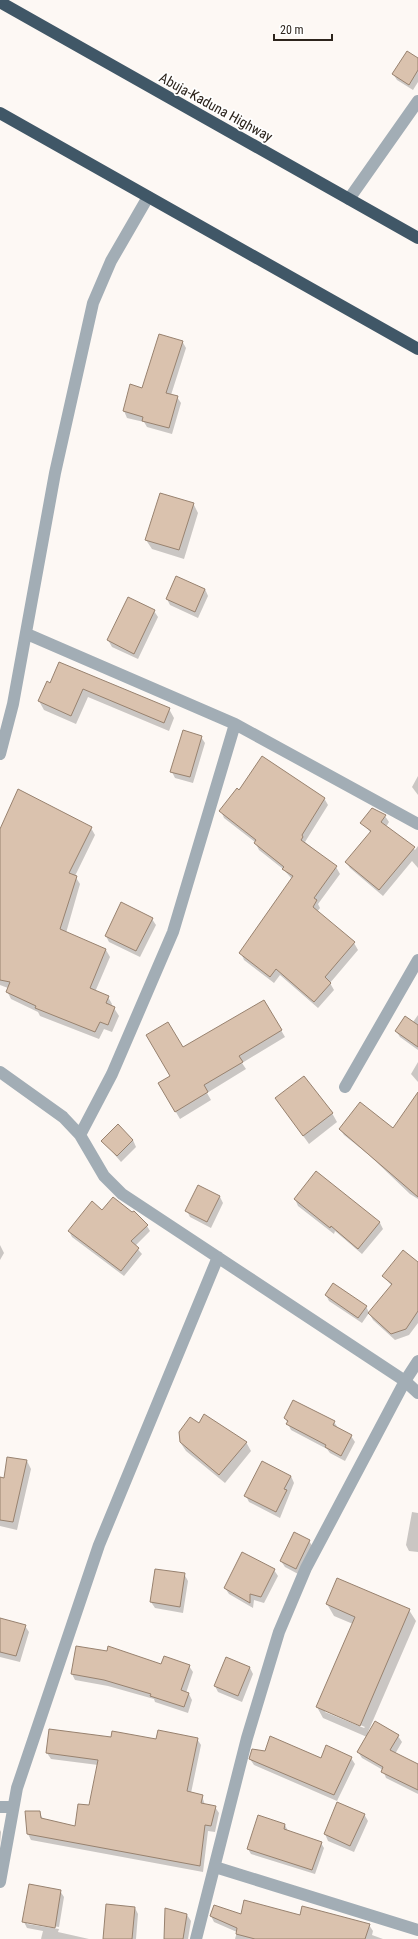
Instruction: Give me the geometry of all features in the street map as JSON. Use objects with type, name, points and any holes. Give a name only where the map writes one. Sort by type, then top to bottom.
[{"type":"highway","name":"Abuja-Kaduna Highway","points":[[0,2],[418,238]]},
{"type":"highway","points":[[0,113],[418,349]]},
{"type":"street","points":[[349,199],[418,101]]},
{"type":"street","points":[[0,754],[13,704],[27,634],[55,473],[93,303],[111,262],[148,197]]},
{"type":"street","points":[[27,634],[235,724],[418,824]]},
{"type":"street","points":[[80,1135],[112,1074],[173,932],[235,724]]},
{"type":"street","points":[[345,1087],[418,960]]},
{"type":"street","points":[[0,1072],[63,1117],[80,1135],[104,1176],[122,1194],[405,1381],[418,1393]]},
{"type":"street","points":[[0,1882],[17,1788],[100,1545],[218,1257]]},
{"type":"street","points":[[196,1939],[247,1738],[279,1632],[306,1568],[405,1381],[418,1362]]},
{"type":"street","points":[[0,1807],[14,1807]]},
{"type":"street","points":[[215,1867],[418,1930]]},
{"type":"building","points":[[407,51],[418,58],[418,70],[409,85],[392,74]]},
{"type":"building","points":[[159,334],[183,341],[166,393],[178,396],[169,428],[142,421],[143,417],[123,411],[130,384],[142,388]]},
{"type":"building","points":[[160,493],[194,503],[179,550],[145,540]]},
{"type":"building","points":[[176,576],[205,589],[195,612],[166,599]]},
{"type":"building","points":[[128,597],[155,610],[134,654],[107,640]]},
{"type":"building","points":[[59,662],[170,708],[164,723],[83,689],[71,716],[38,701],[47,681],[50,683]]},
{"type":"building","points":[[183,730],[202,736],[190,777],[170,772]]},
{"type":"building","points":[[262,756],[325,798],[302,835],[303,837],[301,840],[337,866],[314,898],[317,900],[313,907],[355,942],[325,977],[331,983],[314,1002],[276,969],[270,977],[239,953],[293,876],[282,869],[284,867],[254,843],[256,840],[219,811],[237,788],[239,790]]},
{"type":"building","points":[[18,789],[92,827],[69,873],[77,876],[60,929],[106,949],[90,988],[109,996],[106,1003],[115,1007],[108,1025],[100,1022],[95,1032],[35,1008],[36,1006],[6,992],[10,982],[0,980],[0,829]]},
{"type":"building","points":[[372,808],[386,815],[381,822],[415,847],[379,890],[345,862],[371,831],[360,823]]},
{"type":"building","points":[[121,902],[153,918],[136,951],[105,936]]},
{"type":"building","points":[[264,1000],[282,1030],[239,1056],[243,1062],[204,1085],[208,1092],[175,1112],[158,1083],[170,1076],[146,1035],[168,1022],[183,1047]]},
{"type":"building","points":[[405,1016],[418,1025],[418,1047],[395,1031]]},
{"type":"building","points":[[304,1076],[333,1113],[303,1136],[275,1098]]},
{"type":"building","points":[[418,1092],[418,1197],[339,1129],[360,1102],[393,1128]]},
{"type":"building","points":[[118,1124],[133,1140],[117,1156],[101,1141]]},
{"type":"building","points":[[316,1171],[380,1222],[358,1249],[331,1226],[330,1228],[294,1199]]},
{"type":"building","points":[[198,1185],[220,1196],[207,1222],[185,1211]]},
{"type":"building","points":[[113,1197],[132,1212],[134,1211],[148,1225],[131,1241],[139,1248],[121,1271],[68,1231],[92,1201],[102,1210]]},
{"type":"building","points":[[403,1250],[418,1262],[418,1311],[406,1329],[391,1334],[368,1313],[392,1284],[382,1276]]},
{"type":"building","points":[[333,1283],[367,1306],[358,1318],[325,1295]]},
{"type":"building","points":[[293,1400],[335,1421],[333,1425],[352,1435],[341,1456],[325,1447],[326,1445],[286,1424],[288,1421],[284,1418]]},
{"type":"building","points":[[204,1414],[247,1442],[219,1475],[180,1442],[179,1432],[190,1417],[199,1423]]},
{"type":"building","points":[[7,1457],[27,1460],[13,1522],[0,1520],[0,1477],[4,1478]]},
{"type":"building","points":[[262,1461],[291,1476],[284,1489],[287,1490],[276,1512],[244,1496]]},
{"type":"building","points":[[294,1532],[310,1540],[296,1569],[280,1561]]},
{"type":"building","points":[[242,1552],[275,1569],[261,1597],[250,1594],[250,1603],[224,1588]]},
{"type":"building","points":[[155,1569],[185,1573],[180,1607],[150,1602]]},
{"type":"building","points":[[337,1578],[410,1609],[360,1726],[316,1707],[355,1617],[326,1604]]},
{"type":"building","points":[[0,1618],[26,1625],[16,1656],[0,1652]]},
{"type":"building","points":[[76,1646],[107,1651],[108,1646],[161,1664],[164,1656],[190,1665],[181,1690],[189,1693],[184,1707],[150,1696],[151,1694],[104,1680],[71,1674]]},
{"type":"building","points":[[226,1657],[250,1667],[238,1696],[214,1686]]},
{"type":"building","points":[[375,1721],[399,1735],[390,1750],[418,1764],[418,1790],[381,1772],[383,1767],[357,1752]]},
{"type":"building","points":[[49,1729],[111,1737],[112,1731],[156,1739],[158,1730],[198,1738],[187,1791],[203,1795],[201,1803],[216,1806],[211,1826],[205,1825],[200,1866],[27,1834],[25,1811],[40,1811],[41,1818],[75,1826],[78,1804],[89,1805],[98,1760],[46,1753]]},
{"type":"building","points":[[270,1736],[321,1758],[326,1745],[352,1757],[334,1795],[249,1759],[252,1749],[265,1751]]},
{"type":"building","points":[[337,1802],[365,1814],[350,1846],[324,1834]]},
{"type":"building","points":[[258,1815],[285,1824],[284,1829],[322,1842],[312,1870],[247,1849]]},
{"type":"building","points":[[29,1884],[61,1890],[55,1928],[22,1922]]},
{"type":"building","points":[[244,1900],[300,1915],[302,1906],[370,1924],[365,1939],[255,1939],[236,1934],[237,1928],[210,1916],[214,1905],[241,1914]]},
{"type":"building","points":[[106,1904],[135,1907],[132,1939],[103,1939]]},
{"type":"building","points":[[165,1908],[187,1914],[183,1939],[164,1939]]}]
